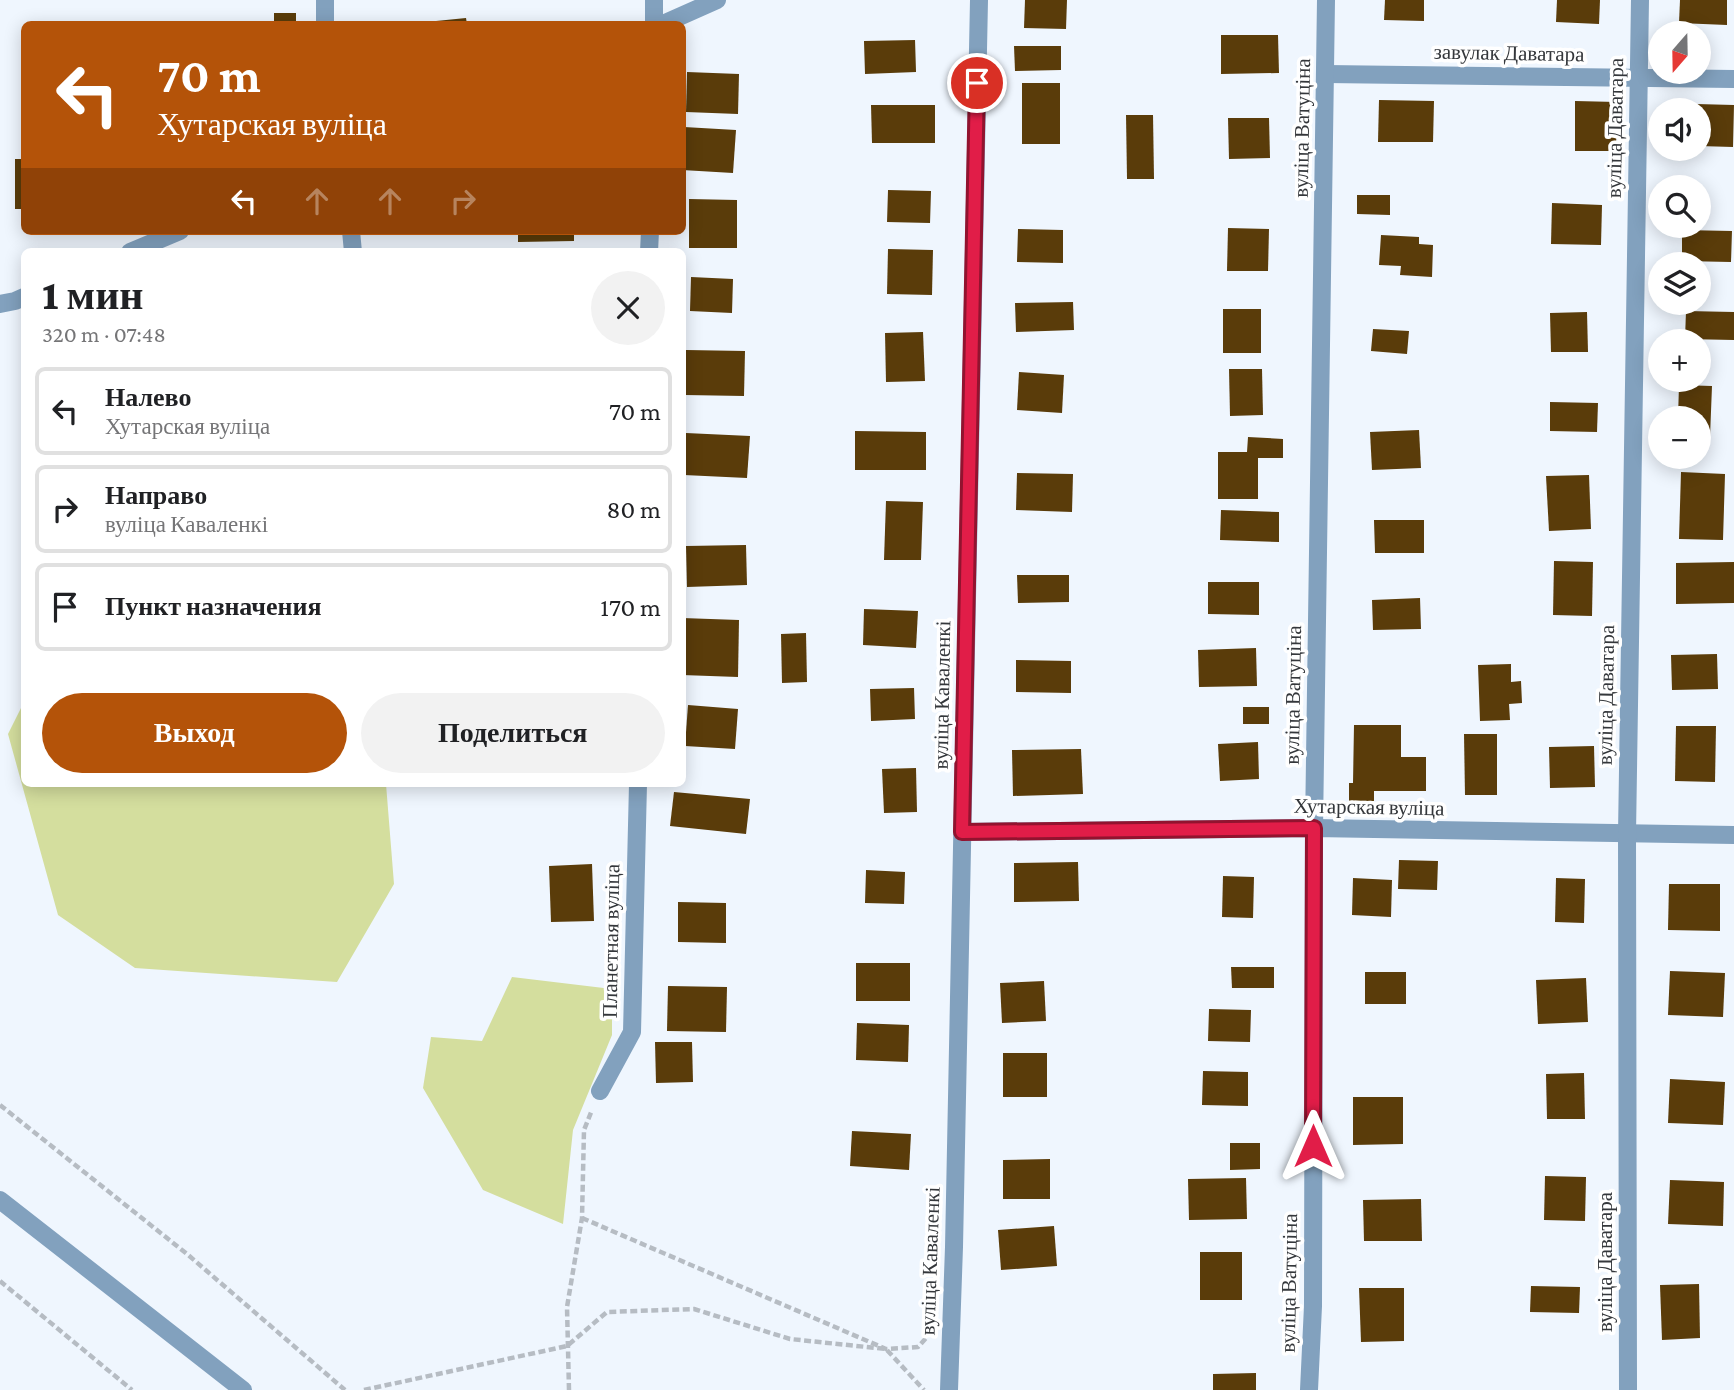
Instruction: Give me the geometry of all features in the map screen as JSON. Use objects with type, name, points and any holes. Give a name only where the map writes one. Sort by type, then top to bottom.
[{"type":"street","points":[[325,0],[325,21]]},
{"type":"street","points":[[654,0],[654,21]]},
{"type":"street","points":[[670,21],[718,0]]},
{"type":"street","name":"вуліца Каваленкі","points":[[949,1390],[955,1233],[979,0]]},
{"type":"street","name":"вуліца Ватуціна","points":[[1309,1390],[1313,1306],[1314,828],[1326,0]]},
{"type":"street","name":"вуліца Даватара","points":[[1628,1390],[1627,834],[1640,0]]},
{"type":"street","name":"завулак Даватара","points":[[1326,74],[1734,79]]},
{"type":"street","points":[[140,248],[170,235]]},
{"type":"street","points":[[0,304],[21,298]]},
{"type":"street","name":"Планетная вуліца","points":[[600,1091],[632,1032],[638,787]]},
{"type":"street","name":"Хутарская вуліца","points":[[962,832],[1314,828],[1734,835]]},
{"type":"street","points":[[0,1200],[243,1390]]},
{"type":"path","points":[[569,1390],[567,1307],[582,1218],[584,1130],[600,1091]]},
{"type":"path","points":[[0,1105],[187,1254],[345,1390]]},
{"type":"path","points":[[582,1218],[886,1349],[924,1390]]},
{"type":"path","points":[[0,1281],[132,1390]]},
{"type":"path","points":[[364,1390],[567,1346],[607,1312],[694,1308],[790,1339],[886,1349],[918,1347],[951,1308]]},
{"type":"green space","points":[[21,708],[21,781],[8,734]]},
{"type":"green space","points":[[23,787],[386,787],[394,884],[337,982],[135,968],[58,915]]},
{"type":"green space","points":[[512,977],[612,989],[612,1035],[573,1130],[563,1224],[483,1190],[423,1088],[431,1037],[482,1041]]},
{"type":"building","points":[[1025,0],[1067,0],[1066,29],[1024,28]]},
{"type":"building","points":[[1385,0],[1424,0],[1424,21],[1384,20]]},
{"type":"building","points":[[1557,0],[1600,0],[1599,24],[1556,22]]},
{"type":"building","points":[[1680,0],[1727,0],[1727,25],[1712,24],[1712,21],[1679,21]]},
{"type":"building","points":[[274,13],[296,13],[296,21],[274,21]]},
{"type":"building","points":[[466,18],[466,21],[436,21]]},
{"type":"building","points":[[1221,35],[1278,35],[1279,73],[1221,74]]},
{"type":"building","points":[[915,40],[916,72],[865,74],[864,41]]},
{"type":"building","points":[[1014,46],[1061,46],[1061,70],[1015,71]]},
{"type":"building","points":[[687,72],[739,74],[738,114],[686,112]]},
{"type":"building","points":[[1022,83],[1060,83],[1060,144],[1022,144]]},
{"type":"building","points":[[1379,100],[1434,101],[1433,142],[1378,142]]},
{"type":"building","points":[[1575,101],[1617,102],[1616,151],[1575,151]]},
{"type":"building","points":[[1711,104],[1734,105],[1733,147],[1711,146]]},
{"type":"building","points":[[871,105],[935,105],[935,143],[872,143]]},
{"type":"building","points":[[1126,115],[1153,115],[1154,179],[1127,179]]},
{"type":"building","points":[[1228,118],[1269,118],[1270,158],[1229,159]]},
{"type":"building","points":[[686,127],[736,130],[733,173],[686,170]]},
{"type":"building","points":[[15,159],[21,159],[21,209],[15,209]]},
{"type":"building","points":[[888,190],[931,191],[930,223],[887,222]]},
{"type":"building","points":[[1357,195],[1390,195],[1390,215],[1357,214]]},
{"type":"building","points":[[689,199],[737,200],[737,248],[689,248]]},
{"type":"building","points":[[1552,203],[1602,205],[1601,245],[1551,244]]},
{"type":"building","points":[[1228,228],[1269,229],[1268,271],[1227,271]]},
{"type":"building","points":[[1018,229],[1063,230],[1063,263],[1017,262]]},
{"type":"building","points":[[1711,231],[1732,231],[1731,262],[1711,262],[1711,252],[1682,252],[1682,238],[1711,238]]},
{"type":"building","points":[[518,235],[574,235],[574,241],[518,242]]},
{"type":"building","points":[[1381,235],[1419,237],[1419,244],[1433,245],[1432,277],[1400,275],[1401,266],[1379,265]]},
{"type":"building","points":[[888,249],[933,250],[932,295],[887,294]]},
{"type":"building","points":[[691,277],[733,279],[732,313],[690,311]]},
{"type":"building","points":[[1073,302],[1074,330],[1016,332],[1015,303]]},
{"type":"building","points":[[1223,309],[1261,309],[1261,353],[1223,353]]},
{"type":"building","points":[[1587,312],[1588,352],[1551,352],[1550,313]]},
{"type":"building","points":[[1734,312],[1734,340],[1711,340],[1711,329],[1685,329],[1686,315]]},
{"type":"building","points":[[1373,329],[1409,331],[1407,354],[1371,351]]},
{"type":"building","points":[[923,332],[925,381],[886,382],[885,333]]},
{"type":"building","points":[[686,350],[745,351],[744,396],[686,395]]},
{"type":"building","points":[[1229,369],[1262,369],[1263,415],[1230,416]]},
{"type":"building","points":[[1019,372],[1064,375],[1062,413],[1017,410]]},
{"type":"building","points":[[1712,386],[1711,412],[1711,406],[1678,406],[1679,392],[1711,392]]},
{"type":"building","points":[[1550,402],[1598,403],[1597,432],[1550,431]]},
{"type":"building","points":[[1419,430],[1421,468],[1372,470],[1370,432]]},
{"type":"building","points":[[855,431],[926,432],[926,470],[855,470]]},
{"type":"building","points":[[686,433],[750,436],[747,478],[686,475]]},
{"type":"building","points":[[1248,437],[1283,439],[1283,458],[1258,458],[1258,499],[1218,499],[1218,452],[1247,452]]},
{"type":"building","points":[[1681,472],[1725,474],[1723,540],[1679,539]]},
{"type":"building","points":[[1017,473],[1073,474],[1072,512],[1016,510]]},
{"type":"building","points":[[1589,475],[1591,529],[1549,531],[1546,476]]},
{"type":"building","points":[[886,501],[923,502],[921,560],[884,560]]},
{"type":"building","points":[[1221,510],[1279,512],[1279,542],[1220,540]]},
{"type":"building","points":[[1374,520],[1424,520],[1424,553],[1375,553]]},
{"type":"building","points":[[746,545],[747,585],[687,587],[686,546]]},
{"type":"building","points":[[1554,561],[1593,562],[1592,616],[1553,615]]},
{"type":"building","points":[[1734,562],[1734,603],[1676,604],[1676,563]]},
{"type":"building","points":[[1017,575],[1069,575],[1069,602],[1018,603]]},
{"type":"building","points":[[1208,582],[1259,582],[1259,615],[1208,614]]},
{"type":"building","points":[[1420,598],[1421,629],[1373,630],[1372,600]]},
{"type":"building","points":[[864,609],[918,611],[916,648],[863,645]]},
{"type":"building","points":[[686,618],[739,620],[738,677],[686,675]]},
{"type":"building","points":[[806,633],[807,682],[782,683],[781,634]]},
{"type":"building","points":[[1256,648],[1257,686],[1199,687],[1198,650]]},
{"type":"building","points":[[1717,654],[1718,689],[1672,690],[1671,655]]},
{"type":"building","points":[[1016,660],[1071,661],[1071,693],[1016,692]]},
{"type":"building","points":[[1511,664],[1511,682],[1521,681],[1522,703],[1509,704],[1510,720],[1480,721],[1478,665]]},
{"type":"building","points":[[914,688],[915,719],[871,721],[870,689]]},
{"type":"building","points":[[688,705],[738,709],[735,749],[686,746]]},
{"type":"building","points":[[1243,707],[1269,707],[1269,724],[1243,724]]},
{"type":"building","points":[[1354,725],[1401,725],[1401,757],[1426,757],[1426,791],[1374,791],[1374,801],[1349,801],[1349,783],[1353,783]]},
{"type":"building","points":[[1676,726],[1716,726],[1715,782],[1675,781]]},
{"type":"building","points":[[1464,734],[1497,734],[1497,795],[1465,795]]},
{"type":"building","points":[[1258,742],[1259,779],[1220,781],[1218,744]]},
{"type":"building","points":[[1594,746],[1595,787],[1550,788],[1549,747]]},
{"type":"building","points":[[1081,749],[1083,794],[1013,796],[1012,750]]},
{"type":"building","points":[[916,768],[917,812],[884,813],[882,769]]},
{"type":"building","points":[[674,792],[750,799],[746,834],[670,826]]},
{"type":"building","points":[[1399,860],[1438,861],[1437,890],[1398,889]]},
{"type":"building","points":[[1078,862],[1079,901],[1014,902],[1014,863]]},
{"type":"building","points":[[592,864],[594,921],[551,922],[549,866]]},
{"type":"building","points":[[866,870],[905,872],[904,904],[865,903]]},
{"type":"building","points":[[1223,876],[1254,877],[1253,918],[1222,917]]},
{"type":"building","points":[[1353,878],[1392,880],[1391,917],[1352,915]]},
{"type":"building","points":[[1556,878],[1585,879],[1584,923],[1555,922]]},
{"type":"building","points":[[1669,884],[1720,884],[1720,931],[1668,930]]},
{"type":"building","points":[[678,902],[726,903],[726,943],[678,942]]},
{"type":"building","points":[[856,963],[910,963],[910,1001],[856,1001]]},
{"type":"building","points":[[1231,967],[1274,967],[1274,988],[1232,988]]},
{"type":"building","points":[[1670,971],[1725,973],[1723,1017],[1668,1015]]},
{"type":"building","points":[[1365,972],[1406,972],[1406,1004],[1365,1004]]},
{"type":"building","points":[[1586,978],[1588,1022],[1538,1024],[1536,980]]},
{"type":"building","points":[[1044,981],[1046,1021],[1002,1023],[1000,983]]},
{"type":"building","points":[[668,986],[727,987],[726,1032],[667,1031]]},
{"type":"building","points":[[1209,1009],[1251,1010],[1250,1042],[1208,1041]]},
{"type":"building","points":[[857,1023],[909,1025],[908,1062],[856,1060]]},
{"type":"building","points":[[655,1042],[692,1042],[693,1082],[656,1083]]},
{"type":"building","points":[[1003,1053],[1047,1053],[1047,1097],[1003,1097]]},
{"type":"building","points":[[1203,1071],[1248,1072],[1248,1106],[1202,1105]]},
{"type":"building","points":[[1584,1073],[1585,1119],[1547,1119],[1546,1074]]},
{"type":"building","points":[[1670,1079],[1725,1082],[1723,1125],[1668,1123]]},
{"type":"building","points":[[1353,1097],[1403,1097],[1403,1144],[1353,1145]]},
{"type":"building","points":[[852,1131],[911,1134],[909,1170],[850,1166]]},
{"type":"building","points":[[1230,1143],[1260,1143],[1260,1169],[1230,1170]]},
{"type":"building","points":[[1050,1159],[1050,1199],[1003,1199],[1003,1160]]},
{"type":"building","points":[[1545,1176],[1586,1177],[1585,1221],[1544,1220]]},
{"type":"building","points":[[1246,1178],[1247,1219],[1189,1220],[1188,1179]]},
{"type":"building","points":[[1670,1180],[1724,1182],[1723,1226],[1668,1224]]},
{"type":"building","points":[[1421,1199],[1422,1241],[1364,1241],[1363,1200]]},
{"type":"building","points":[[1054,1226],[1057,1266],[1001,1270],[998,1230]]},
{"type":"building","points":[[1200,1252],[1242,1252],[1242,1300],[1200,1300]]},
{"type":"building","points":[[1699,1284],[1700,1338],[1662,1340],[1660,1285]]},
{"type":"building","points":[[1531,1286],[1580,1287],[1579,1313],[1530,1312]]},
{"type":"building","points":[[1359,1288],[1404,1288],[1404,1341],[1361,1342]]},
{"type":"building","points":[[1256,1373],[1256,1390],[1213,1390],[1213,1374]]},
{"type":"route","points":[[977,83],[962,832],[1314,828],[1313,1146]]}]
